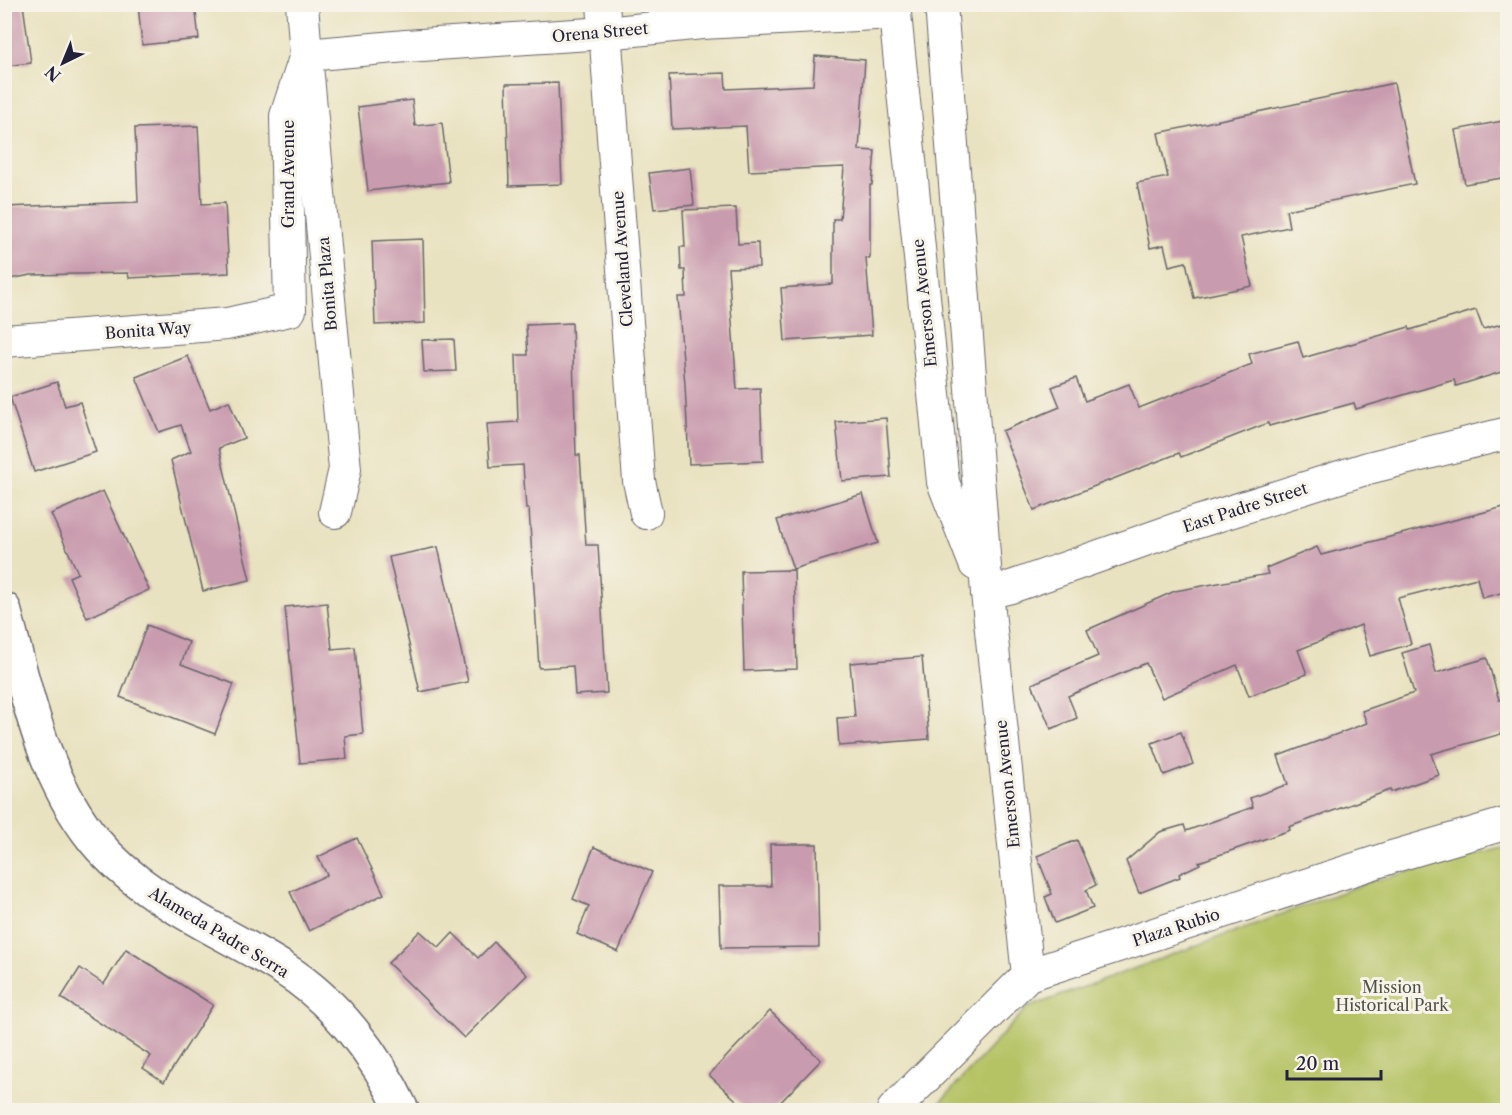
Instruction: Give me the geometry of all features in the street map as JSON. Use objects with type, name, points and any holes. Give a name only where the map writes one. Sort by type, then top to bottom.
[{"type":"street","name":"Grand Avenue","points":[[290,310],[286,116],[306,55],[302,4]]},
{"type":"street","name":"Emerson Avenue","points":[[941,4],[987,593],[1028,975]]},
{"type":"street","name":"Orena Street","points":[[306,55],[406,46],[605,19],[702,23],[895,9]]},
{"type":"street","name":"Emerson Avenue","points":[[895,9],[943,482],[987,593]]},
{"type":"street","name":"Cleveland Avenue","points":[[605,19],[639,481],[646,513]]},
{"type":"street","name":"Bonita Plaza","points":[[306,55],[345,469],[335,512]]},
{"type":"street","name":"Bonita Way","points":[[4,341],[227,324],[290,310]]},
{"type":"street","name":"East Padre Street","points":[[987,593],[1011,587],[1185,526],[1368,468],[1508,433]]},
{"type":"street","name":"Alameda Padre Serra","points":[[4,609],[42,747],[69,804],[96,842],[123,871],[156,896],[189,917],[287,971],[319,997],[363,1043],[391,1087],[402,1110]]},
{"type":"street","name":"Plaza Rubio","points":[[893,1110],[1028,975],[1395,856],[1508,823]]},
{"type":"green space","name":"Mission Historical Park","points":[[1507,847],[1507,1110],[933,1110],[1027,1008],[1369,882]]},
{"type":"building","points":[[4,4],[23,4],[31,63],[4,66]]},
{"type":"building","points":[[138,4],[195,4],[199,39],[142,45]]},
{"type":"building","points":[[815,56],[865,60],[859,150],[875,151],[872,185],[870,185],[870,258],[866,258],[872,335],[785,341],[781,288],[833,284],[833,219],[840,219],[844,167],[749,171],[746,126],[672,129],[669,75],[725,73],[726,89],[813,85]]},
{"type":"building","points":[[558,83],[562,184],[509,186],[506,84]]},
{"type":"building","points":[[1394,83],[1415,184],[1286,210],[1289,227],[1241,237],[1252,286],[1194,298],[1186,262],[1169,266],[1164,245],[1150,248],[1137,183],[1168,177],[1158,133]]},
{"type":"building","points":[[412,100],[415,126],[442,123],[449,182],[368,191],[358,107]]},
{"type":"building","points":[[1508,120],[1508,177],[1465,184],[1455,130]]},
{"type":"building","points":[[198,126],[202,204],[225,203],[229,273],[129,278],[128,273],[31,275],[4,280],[4,207],[138,202],[135,128]]},
{"type":"building","points":[[690,168],[694,205],[654,209],[649,173]]},
{"type":"building","points":[[736,208],[738,244],[758,243],[759,267],[728,268],[737,389],[760,388],[763,461],[689,464],[678,297],[686,297],[685,270],[681,270],[680,247],[685,247],[683,210]]},
{"type":"building","points":[[423,239],[425,323],[375,325],[372,241]]},
{"type":"building","points":[[1476,310],[1483,329],[1502,324],[1508,339],[1508,370],[1456,386],[1454,380],[1356,409],[1354,403],[1269,426],[1268,423],[1181,457],[1179,453],[1034,510],[1002,431],[1060,407],[1052,387],[1076,378],[1085,401],[1129,384],[1139,408],[1252,364],[1249,354],[1298,341],[1303,358]]},
{"type":"building","points":[[572,323],[576,455],[580,455],[586,545],[598,545],[607,693],[575,695],[573,666],[539,668],[529,509],[526,509],[523,465],[490,467],[487,424],[518,422],[516,355],[528,355],[526,325]]},
{"type":"building","points":[[454,339],[456,371],[424,372],[422,340]]},
{"type":"building","points":[[188,356],[210,409],[229,401],[244,438],[219,448],[250,580],[203,591],[171,460],[191,451],[181,425],[159,432],[136,377]]},
{"type":"building","points":[[57,382],[65,406],[80,402],[96,452],[34,472],[10,397]]},
{"type":"building","points":[[886,418],[891,477],[842,481],[836,422]]},
{"type":"building","points":[[103,491],[149,590],[87,618],[69,577],[78,573],[51,514]]},
{"type":"building","points":[[863,494],[878,543],[793,569],[777,520]]},
{"type":"building","points":[[1504,507],[1508,522],[1508,591],[1482,598],[1477,578],[1398,598],[1411,644],[1370,656],[1361,625],[1298,650],[1307,674],[1249,696],[1237,665],[1162,698],[1146,663],[1068,696],[1077,718],[1051,729],[1032,684],[1098,656],[1087,630],[1175,591],[1268,574],[1266,568],[1317,547],[1321,555]]},
{"type":"building","points":[[438,547],[468,682],[420,692],[389,557]]},
{"type":"building","points":[[794,570],[797,669],[744,671],[741,571]]},
{"type":"building","points":[[327,603],[332,649],[355,647],[363,734],[345,736],[347,759],[300,763],[285,607]]},
{"type":"building","points":[[147,625],[189,642],[181,664],[234,684],[215,734],[120,697]]},
{"type":"building","points":[[1429,645],[1436,673],[1487,658],[1499,700],[1508,698],[1508,732],[1431,754],[1439,775],[1391,792],[1390,790],[1289,827],[1290,830],[1199,862],[1200,864],[1179,874],[1180,877],[1139,893],[1126,861],[1160,832],[1184,825],[1186,831],[1253,807],[1250,798],[1288,784],[1278,756],[1367,723],[1362,711],[1414,693],[1402,653]]},
{"type":"building","points":[[922,657],[929,739],[839,746],[837,718],[855,717],[850,663]]},
{"type":"building","points":[[1181,732],[1193,764],[1164,775],[1152,743]]},
{"type":"building","points":[[357,838],[384,894],[309,931],[290,892],[327,875],[318,857]]},
{"type":"building","points":[[1077,840],[1096,885],[1086,890],[1093,908],[1055,923],[1045,897],[1052,894],[1037,856]]},
{"type":"building","points":[[770,844],[817,844],[819,947],[721,948],[719,886],[771,886]]},
{"type":"building","points":[[594,847],[652,872],[618,952],[577,934],[589,906],[573,899]]},
{"type":"building","points":[[420,931],[439,948],[453,933],[478,958],[494,942],[527,975],[464,1038],[388,963]]},
{"type":"building","points":[[126,949],[213,1005],[164,1082],[143,1068],[151,1056],[61,998],[80,968],[104,984]]},
{"type":"building","points":[[770,1011],[821,1060],[773,1110],[747,1110],[709,1075]]}]
